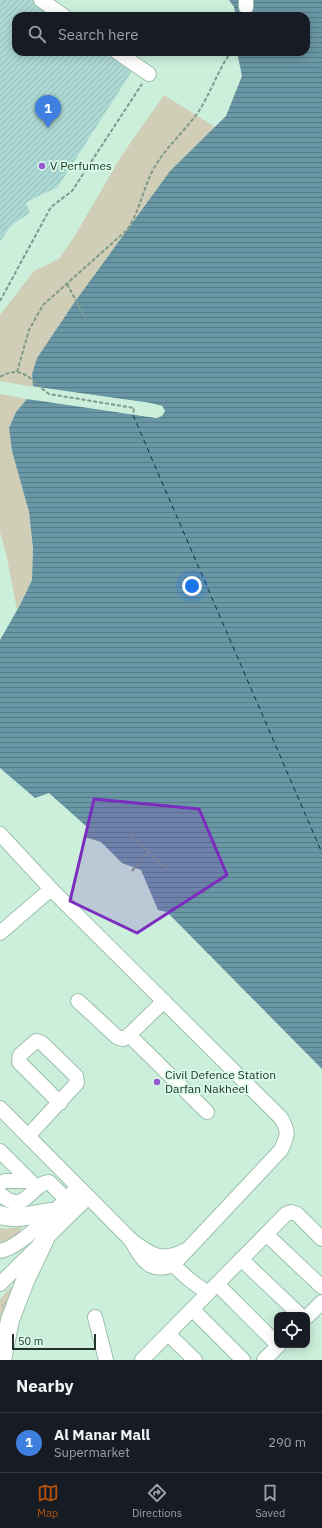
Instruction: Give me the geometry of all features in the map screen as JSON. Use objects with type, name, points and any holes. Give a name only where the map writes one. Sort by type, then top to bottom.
[{"type":"main road","points":[[0,1215],[26,1216],[52,1212]]},
{"type":"main road","points":[[2,1360],[10,1320],[25,1282],[45,1239]]},
{"type":"lane","points":[[41,0],[58,12]]},
{"type":"lane","points":[[123,56],[149,74]]},
{"type":"lane","points":[[0,834],[51,889],[281,1118],[286,1126],[288,1134],[281,1150],[173,1265],[164,1268],[156,1268],[147,1264],[141,1258],[131,1240]]},
{"type":"lane","points":[[0,933],[51,889]]},
{"type":"lane","points":[[78,1000],[117,1037],[123,1039],[164,1001]]},
{"type":"lane","points":[[129,1035],[207,1112]]},
{"type":"lane","points":[[28,1136],[60,1103]]},
{"type":"lane","points":[[0,1108],[131,1240],[150,1254],[160,1257],[170,1256],[188,1249]]},
{"type":"lane","points":[[0,1151],[33,1185]]},
{"type":"lane","points":[[0,1183],[5,1180],[33,1185],[49,1182],[66,1199]]},
{"type":"lane","points":[[0,1194],[7,1200],[19,1201],[30,1196],[33,1185]]},
{"type":"lane","points":[[0,1251],[24,1239],[66,1199],[83,1192]]},
{"type":"lane","points":[[0,1284],[45,1239],[83,1192]]},
{"type":"lane","points":[[143,1360],[286,1214],[291,1212],[297,1214],[322,1239]]},
{"type":"lane","points":[[266,1234],[322,1287]]},
{"type":"lane","points":[[242,1259],[297,1312]]},
{"type":"lane","points":[[173,1265],[191,1281],[212,1288],[274,1342]]},
{"type":"lane","points":[[310,1314],[322,1302]]},
{"type":"lane","points":[[192,1309],[243,1360]]},
{"type":"lane","points":[[95,1317],[106,1360]]},
{"type":"lane","points":[[168,1334],[195,1360]]},
{"type":"lane","points":[[264,1360],[275,1348]]},
{"type":"path","points":[[17,372],[29,330],[38,313],[50,298],[127,230],[134,218],[148,178],[158,160],[205,101],[228,56]]},
{"type":"path","points":[[0,301],[52,207],[72,191],[149,74]]},
{"type":"path","points":[[67,284],[85,317]]},
{"type":"path","points":[[0,377],[11,372],[17,372],[29,376],[49,394],[134,408],[133,415]]},
{"type":"path","points":[[130,835],[166,869]]},
{"type":"path","points":[[132,871],[148,852]]},
{"type":"highlighted area","points":[[94,799],[199,809],[227,875],[137,933],[70,901]]},
{"type":"green space","points":[[164,95],[215,127],[170,171],[74,303],[37,358],[32,374],[33,387],[0,381],[0,315],[34,271],[59,259],[74,237],[122,155]]},
{"type":"green space","points":[[0,394],[27,399],[16,412],[9,428],[12,451],[29,512],[33,548],[32,580],[17,610],[6,553],[0,532]]},
{"type":"green space","points":[[22,1227],[16,1235],[0,1243],[0,1228],[5,1229]]},
{"type":"green space","points":[[15,1283],[0,1331],[0,1299]]},
{"type":"water","points":[[229,0],[322,0],[322,1069],[167,912],[158,910],[141,870],[122,863],[101,842],[85,837],[87,827],[49,793],[35,798],[0,768],[0,640],[32,580],[33,548],[29,512],[12,451],[9,428],[16,412],[27,399],[157,418],[165,411],[162,406],[150,403],[33,387],[32,374],[37,358],[74,303],[170,171],[226,116],[242,76],[238,56],[310,56],[310,12],[235,12],[234,7]]},
{"type":"pier","points":[[31,386],[150,403],[162,406],[165,411],[162,416],[157,418],[25,398],[28,397],[156,416],[161,414],[162,411],[161,408],[150,405],[33,389]]},
{"type":"building","points":[[0,0],[34,0],[51,12],[12,12],[12,56],[116,56],[134,68],[57,188],[26,203],[30,213],[10,227],[0,242]]},
{"type":"ferry route","points":[[133,415],[322,853]]},
{"type":"place","name":"Al Manar Mall","points":[[48,128]]},
{"type":"place","name":"V Perfumes","points":[[42,166]]},
{"type":"place","name":"Civil Defence Station Darfan Nakheel","points":[[157,1082]]}]
